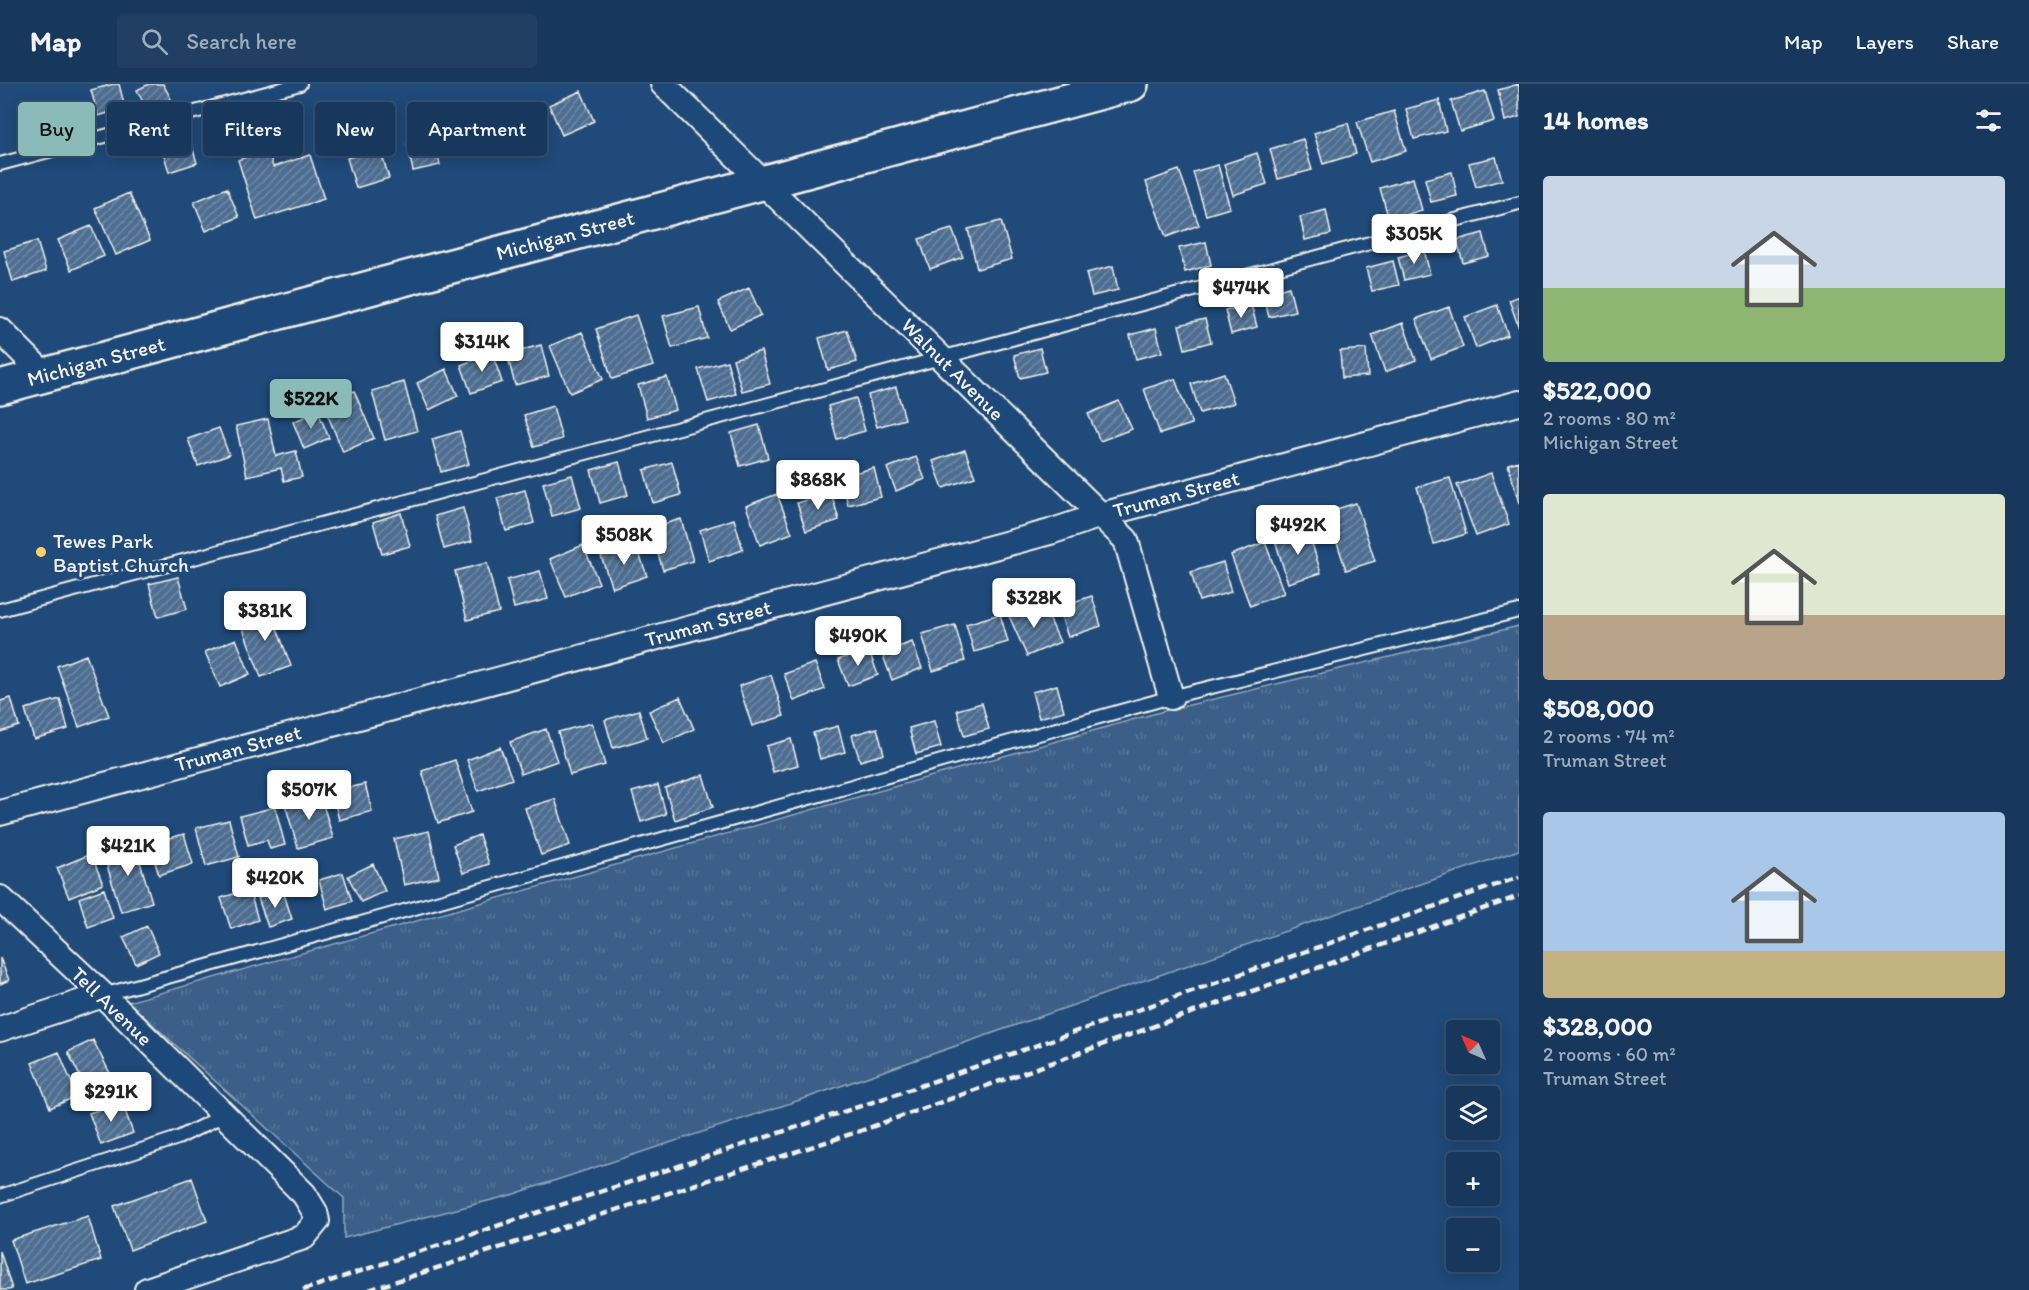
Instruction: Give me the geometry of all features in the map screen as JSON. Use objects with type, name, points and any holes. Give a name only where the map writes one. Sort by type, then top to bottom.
[{"type":"main road","name":"Michigan Street","points":[[0,387],[1131,84]]},
{"type":"street","name":"Walnut Avenue","points":[[663,84],[1126,540],[1171,697]]},
{"type":"street","points":[[0,330],[45,375]]},
{"type":"street","name":"Truman Street","points":[[0,813],[1050,532],[1101,514],[1519,403]]},
{"type":"street","name":"Tell Avenue","points":[[0,898],[103,995],[304,1194],[315,1212],[316,1221],[304,1237],[147,1290]]},
{"type":"street","points":[[0,1029],[103,995]]},
{"type":"lane","points":[[0,164],[300,84]]},
{"type":"lane","points":[[0,610],[1519,203]]},
{"type":"lane","points":[[103,995],[1171,697],[1519,611]]},
{"type":"lane","points":[[0,1196],[178,1138],[224,1115]]},
{"type":"green space","points":[[1519,626],[1519,850],[809,1097],[511,1195],[344,1238],[344,1198],[128,1002],[1160,712]]},
{"type":"building","points":[[119,84],[124,102],[107,102],[107,113],[98,116],[91,90]]},
{"type":"building","points":[[149,84],[163,84],[171,99],[164,102],[143,102],[137,90]]},
{"type":"building","points":[[1519,84],[1519,117],[1505,121],[1498,90]]},
{"type":"building","points":[[581,91],[594,121],[562,135],[549,105]]},
{"type":"building","points":[[1485,91],[1494,121],[1460,131],[1451,101]]},
{"type":"building","points":[[1439,100],[1446,131],[1414,139],[1406,109]]},
{"type":"building","points":[[1394,111],[1406,151],[1370,162],[1357,122]]},
{"type":"building","points":[[1348,123],[1356,154],[1323,164],[1314,133]]},
{"type":"building","points":[[1303,139],[1312,170],[1278,179],[1270,149]]},
{"type":"building","points":[[191,143],[197,163],[169,172],[164,156],[191,156]]},
{"type":"building","points":[[1257,153],[1267,184],[1233,195],[1224,164]]},
{"type":"building","points":[[310,155],[324,199],[257,220],[238,160],[250,156],[270,156],[273,167]]},
{"type":"building","points":[[382,156],[389,178],[356,188],[347,158]]},
{"type":"building","points":[[410,156],[438,156],[440,165],[413,171]]},
{"type":"building","points":[[1496,157],[1502,180],[1476,187],[1469,163]]},
{"type":"building","points":[[1218,165],[1230,208],[1206,215],[1193,172]]},
{"type":"building","points":[[1179,170],[1199,225],[1166,237],[1146,182]]},
{"type":"building","points":[[1452,172],[1457,196],[1431,202],[1425,179]]},
{"type":"building","points":[[1413,178],[1422,210],[1389,220],[1380,188]]},
{"type":"building","points":[[227,188],[239,217],[206,231],[194,202]]},
{"type":"building","points":[[129,193],[150,240],[116,255],[95,208]]},
{"type":"building","points":[[1326,210],[1331,234],[1305,240],[1300,217]]},
{"type":"building","points":[[1001,221],[1012,259],[977,269],[968,229]]},
{"type":"building","points":[[91,226],[104,256],[71,270],[58,240]]},
{"type":"building","points":[[952,229],[963,257],[930,269],[919,239]]},
{"type":"building","points":[[1483,233],[1489,256],[1463,263],[1457,240]]},
{"type":"building","points":[[37,241],[46,271],[13,282],[4,251]]},
{"type":"building","points":[[1206,242],[1211,265],[1185,272],[1179,248]]},
{"type":"building","points":[[1424,250],[1430,274],[1404,280],[1398,257]]},
{"type":"building","points":[[1393,261],[1399,285],[1372,291],[1366,268]]},
{"type":"building","points":[[1113,266],[1118,290],[1092,296],[1086,273]]},
{"type":"building","points":[[1289,287],[1295,311],[1269,317],[1263,294]]},
{"type":"building","points":[[749,288],[761,315],[730,329],[718,302]]},
{"type":"building","points":[[1519,296],[1519,328],[1509,300]]},
{"type":"building","points":[[1251,304],[1257,327],[1231,334],[1225,310]]},
{"type":"building","points":[[1497,305],[1508,335],[1476,348],[1465,317]]},
{"type":"building","points":[[699,307],[707,338],[672,348],[663,316]]},
{"type":"building","points":[[1449,307],[1463,347],[1431,359],[1416,319]]},
{"type":"building","points":[[636,315],[653,366],[612,379],[596,329]]},
{"type":"building","points":[[1205,319],[1211,342],[1185,349],[1179,325]]},
{"type":"building","points":[[1403,323],[1416,360],[1385,372],[1372,335]]},
{"type":"building","points":[[1156,328],[1162,352],[1136,359],[1130,335]]},
{"type":"building","points":[[847,330],[857,362],[828,370],[819,338]]},
{"type":"building","points":[[582,332],[603,379],[570,393],[550,346]]},
{"type":"building","points":[[541,345],[549,376],[515,385],[507,354]]},
{"type":"building","points":[[1040,348],[1046,372],[1020,378],[1014,355]]},
{"type":"building","points":[[1366,349],[1368,376],[1342,378],[1340,351]]},
{"type":"building","points":[[761,351],[770,384],[742,391],[733,359]]},
{"type":"building","points":[[492,353],[502,382],[471,393],[461,365]]},
{"type":"building","points":[[727,361],[736,394],[708,402],[698,369]]},
{"type":"building","points":[[446,369],[458,396],[429,410],[417,383]]},
{"type":"building","points":[[1224,373],[1234,403],[1200,413],[1191,384]]},
{"type":"building","points":[[667,377],[676,410],[647,418],[638,385]]},
{"type":"building","points":[[1175,379],[1192,424],[1160,434],[1144,389]]},
{"type":"building","points":[[404,382],[417,431],[385,440],[372,391]]},
{"type":"building","points":[[896,387],[905,419],[877,427],[868,395]]},
{"type":"building","points":[[354,391],[374,438],[343,452],[323,404]]},
{"type":"building","points":[[856,398],[865,431],[837,439],[828,406]]},
{"type":"building","points":[[1119,401],[1132,429],[1100,441],[1088,414]]},
{"type":"building","points":[[553,406],[562,439],[534,447],[524,415]]},
{"type":"building","points":[[318,411],[329,438],[304,449],[293,422]]},
{"type":"building","points":[[268,419],[276,456],[296,451],[302,477],[284,481],[281,468],[247,476],[236,426]]},
{"type":"building","points":[[759,425],[768,458],[740,466],[731,433]]},
{"type":"building","points":[[219,428],[229,455],[198,466],[188,439]]},
{"type":"building","points":[[460,431],[469,464],[441,472],[432,439]]},
{"type":"building","points":[[965,450],[975,477],[943,488],[933,461]]},
{"type":"building","points":[[916,457],[925,479],[896,491],[887,468]]},
{"type":"building","points":[[1519,461],[1519,503],[1508,464]]},
{"type":"building","points":[[619,462],[628,495],[600,503],[591,470]]},
{"type":"building","points":[[672,462],[681,495],[653,503],[644,470]]},
{"type":"building","points":[[874,468],[881,497],[848,505],[841,476]]},
{"type":"building","points":[[1491,473],[1509,524],[1476,536],[1457,485]]},
{"type":"building","points":[[572,475],[581,508],[552,516],[543,483]]},
{"type":"building","points":[[1450,478],[1466,534],[1434,544],[1417,487]]},
{"type":"building","points":[[525,490],[534,523],[506,531],[497,498]]},
{"type":"building","points":[[831,492],[839,520],[806,531],[797,503]]},
{"type":"building","points":[[777,494],[792,533],[760,545],[746,506]]},
{"type":"building","points":[[1356,503],[1375,561],[1346,570],[1327,512]]},
{"type":"building","points":[[463,508],[472,541],[444,549],[435,516]]},
{"type":"building","points":[[401,513],[410,546],[382,554],[373,522]]},
{"type":"building","points":[[681,519],[693,561],[663,570],[650,528]]},
{"type":"building","points":[[734,519],[743,550],[709,561],[700,530]]},
{"type":"building","points":[[1308,530],[1321,573],[1288,583],[1275,540]]},
{"type":"building","points":[[1265,542],[1284,593],[1250,606],[1231,555]]},
{"type":"building","points":[[636,544],[647,576],[612,588],[601,556]]},
{"type":"building","points":[[583,545],[599,583],[566,597],[550,559]]},
{"type":"building","points":[[1223,562],[1231,592],[1199,601],[1191,572]]},
{"type":"building","points":[[487,563],[499,612],[467,620],[455,571]]},
{"type":"building","points":[[540,571],[548,599],[514,608],[507,580]]},
{"type":"building","points":[[178,577],[187,609],[158,617],[149,584]]},
{"type":"building","points":[[1092,596],[1101,626],[1068,637],[1058,607]]},
{"type":"building","points":[[1042,602],[1060,642],[1027,656],[1009,616]]},
{"type":"building","points":[[269,607],[291,666],[261,677],[239,618]]},
{"type":"building","points":[[1000,614],[1008,642],[974,652],[966,624]]},
{"type":"building","points":[[955,625],[965,661],[933,671],[922,634]]},
{"type":"building","points":[[236,639],[250,674],[220,687],[205,652]]},
{"type":"building","points":[[912,642],[922,668],[892,680],[882,653]]},
{"type":"building","points":[[868,648],[878,675],[848,686],[838,660]]},
{"type":"building","points":[[86,655],[109,716],[79,727],[57,666]]},
{"type":"building","points":[[815,663],[825,689],[794,701],[784,674]]},
{"type":"building","points":[[771,675],[784,716],[752,726],[739,686]]},
{"type":"building","points":[[1057,685],[1064,711],[1039,718],[1032,692]]},
{"type":"building","points":[[680,697],[694,729],[664,743],[649,711]]},
{"type":"building","points":[[11,698],[19,726],[0,732],[0,701]]},
{"type":"building","points":[[60,699],[68,729],[34,739],[25,709]]},
{"type":"building","points":[[982,703],[989,729],[964,736],[957,710]]},
{"type":"building","points":[[639,710],[647,738],[613,748],[605,720]]},
{"type":"building","points":[[934,721],[941,747],[916,754],[909,728]]},
{"type":"building","points":[[592,723],[605,765],[570,775],[558,732]]},
{"type":"building","points":[[838,726],[845,752],[820,759],[813,733]]},
{"type":"building","points":[[877,728],[884,754],[860,761],[852,735]]},
{"type":"building","points":[[546,729],[557,761],[521,774],[510,742]]},
{"type":"building","points":[[791,739],[798,765],[773,772],[766,746]]},
{"type":"building","points":[[500,747],[512,779],[478,791],[467,760]]},
{"type":"building","points":[[455,760],[472,812],[438,823],[422,771]]},
{"type":"building","points":[[703,775],[713,807],[675,820],[665,788]]},
{"type":"building","points":[[365,784],[372,811],[339,820],[332,792]]},
{"type":"building","points":[[658,785],[666,814],[641,822],[632,792]]},
{"type":"building","points":[[320,794],[333,838],[298,848],[285,804]]},
{"type":"building","points":[[555,799],[570,845],[541,855],[525,808]]},
{"type":"building","points":[[275,807],[285,845],[270,849],[267,840],[248,845],[240,816]]},
{"type":"building","points":[[229,820],[239,857],[206,866],[196,828]]},
{"type":"building","points":[[429,831],[439,877],[404,885],[394,839]]},
{"type":"building","points":[[184,834],[193,864],[159,875],[149,844]]},
{"type":"building","points":[[479,835],[489,864],[463,873],[453,845]]},
{"type":"building","points":[[134,842],[152,902],[121,912],[103,852]]},
{"type":"building","points":[[91,854],[103,884],[69,898],[57,868]]},
{"type":"building","points":[[373,864],[385,891],[361,902],[348,876]]},
{"type":"building","points":[[343,873],[352,901],[327,909],[319,880]]},
{"type":"building","points":[[104,889],[113,918],[88,927],[79,898]]},
{"type":"building","points":[[249,889],[258,920],[231,929],[221,898]]},
{"type":"building","points":[[283,891],[292,919],[268,927],[258,898]]},
{"type":"building","points":[[147,926],[159,953],[136,964],[123,937]]},
{"type":"building","points":[[0,958],[9,980],[0,984]]},
{"type":"building","points":[[93,1040],[120,1093],[94,1105],[68,1052]]},
{"type":"building","points":[[59,1052],[77,1096],[50,1108],[32,1063]]},
{"type":"building","points":[[122,1102],[133,1133],[101,1145],[89,1113]]},
{"type":"building","points":[[192,1178],[207,1221],[130,1250],[114,1206]]},
{"type":"building","points":[[88,1216],[101,1260],[25,1284],[11,1240]]},
{"type":"building","points":[[0,1251],[12,1289],[0,1290]]},
{"type":"railway","points":[[303,1290],[894,1095],[1519,877]]},
{"type":"railway","points":[[369,1290],[860,1131],[1519,896]]},
{"type":"place","name":"Tewes Park Baptist Church","points":[[41,552]]}]
